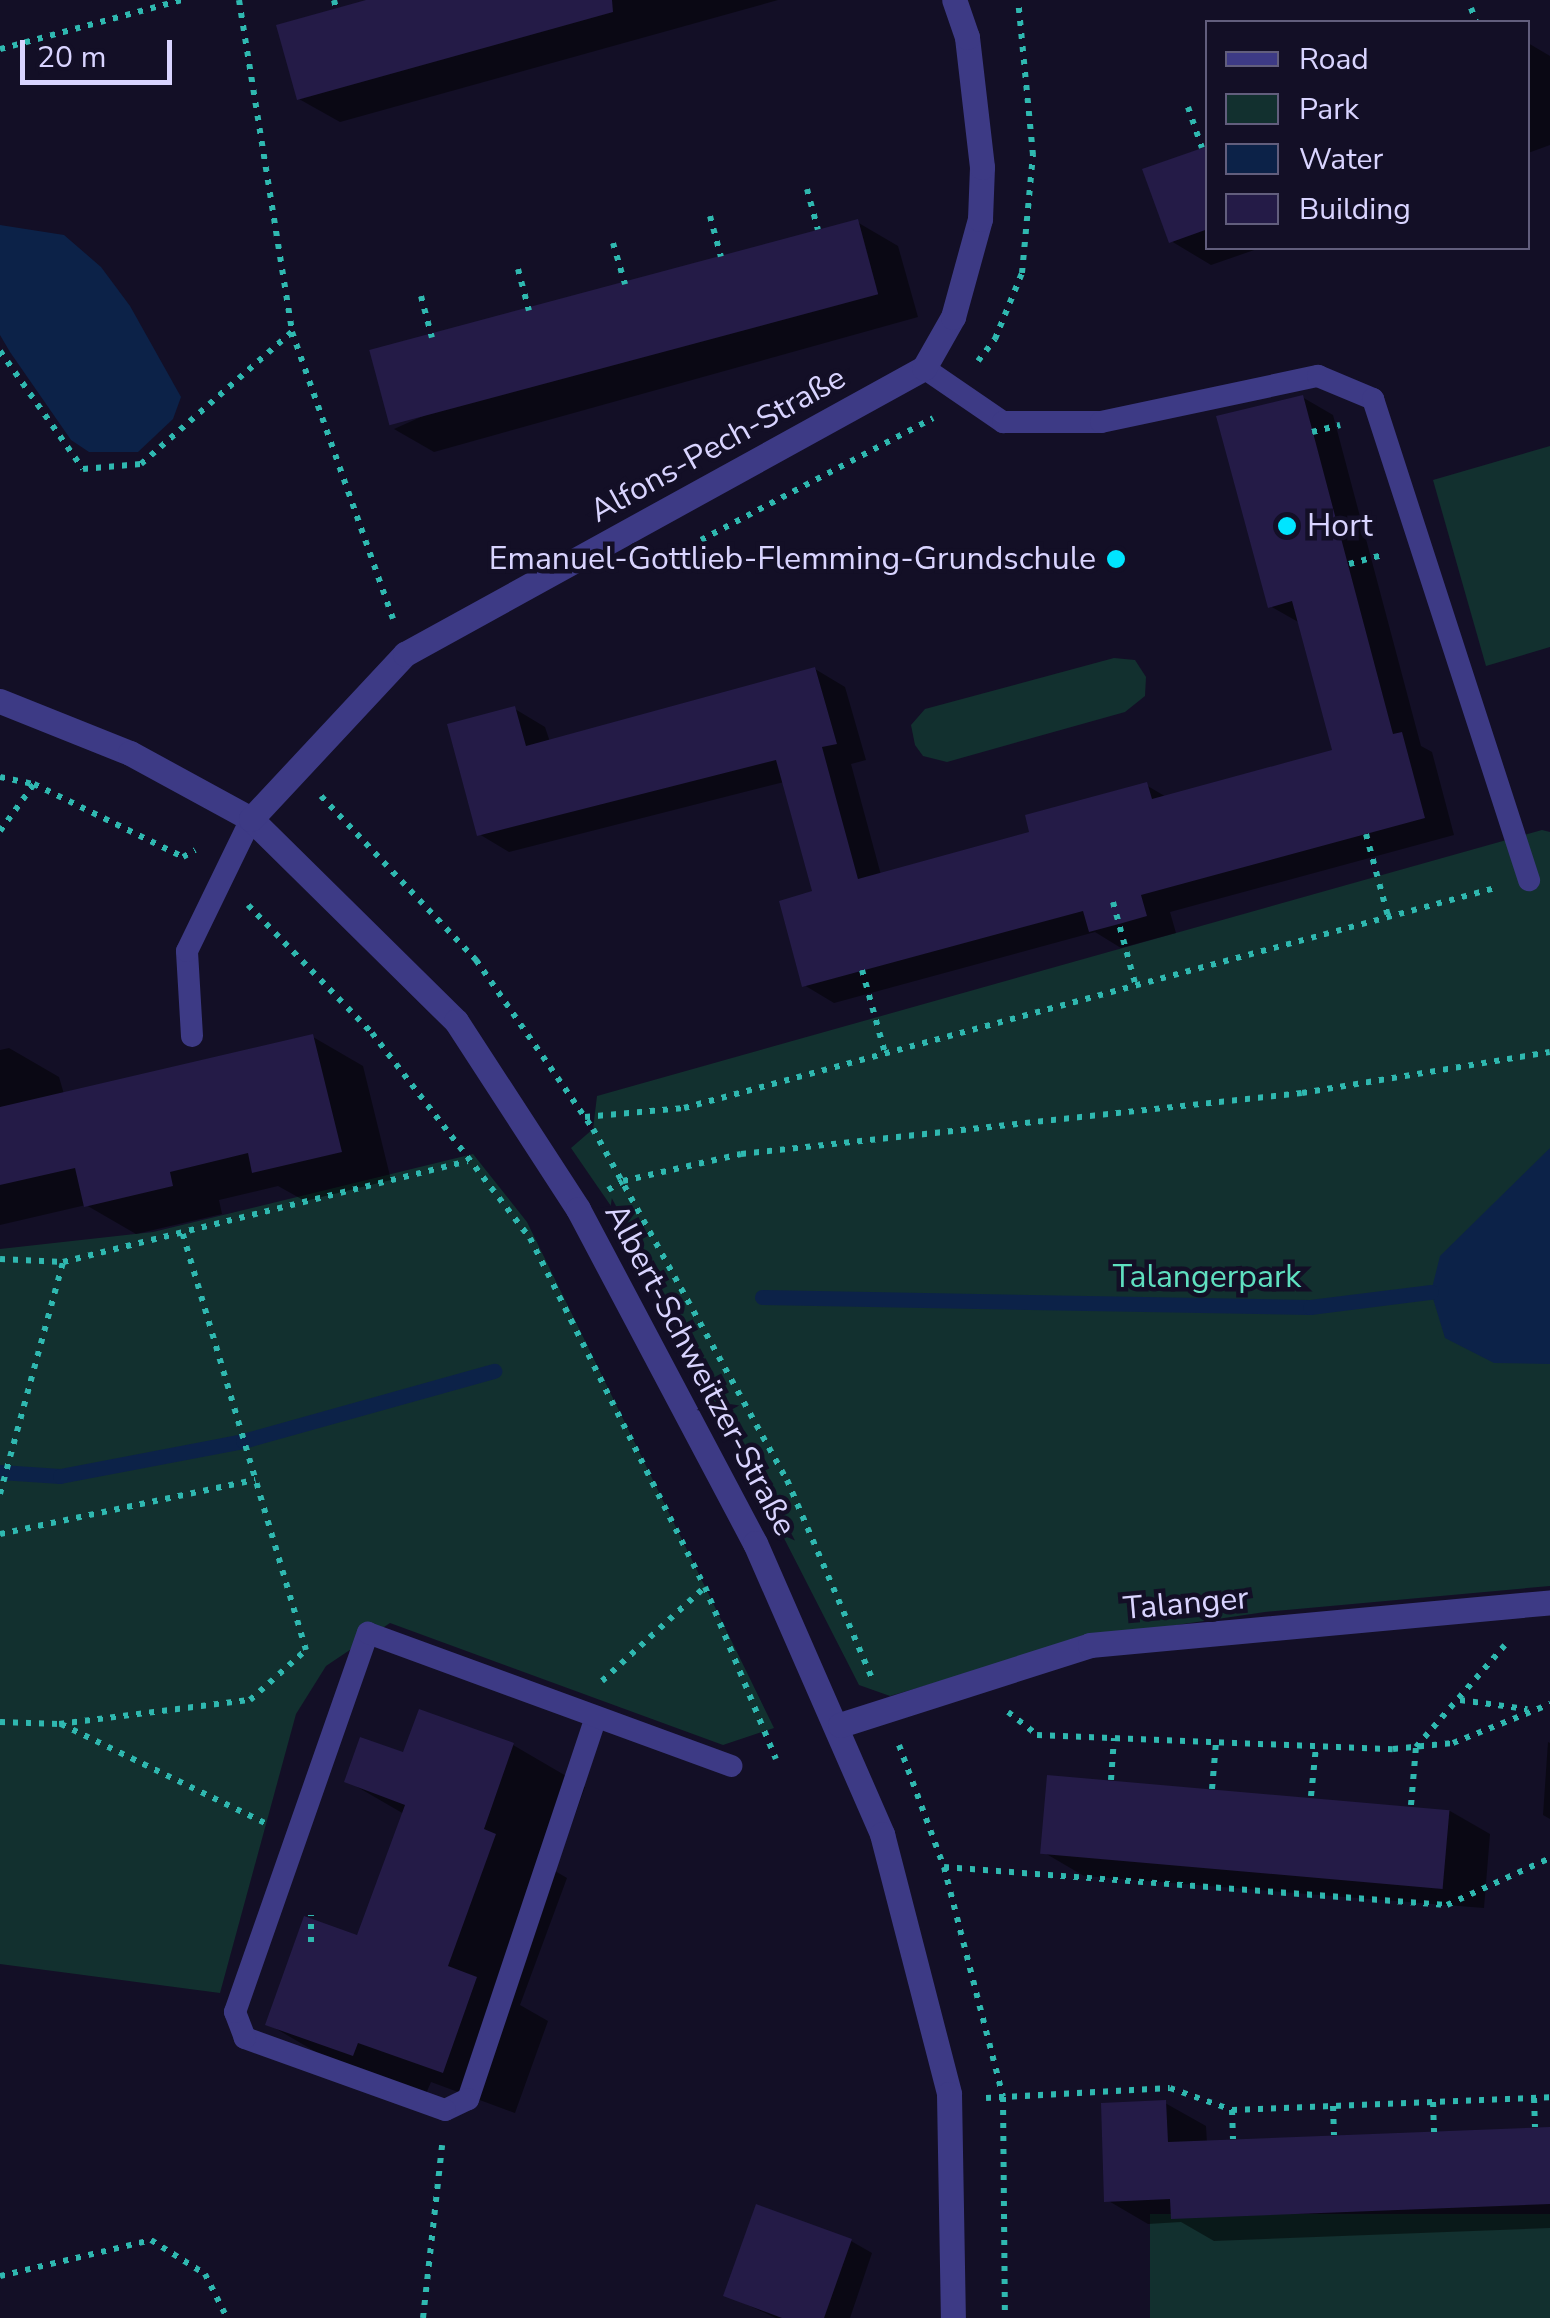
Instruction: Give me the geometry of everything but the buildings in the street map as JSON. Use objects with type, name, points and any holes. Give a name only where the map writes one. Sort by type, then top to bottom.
[{"type":"street","points":[[924,368],[953,317],[980,219],[982,167],[967,37],[954,0]]},
{"type":"street","name":"Alfons-Pech-Straße","points":[[251,819],[405,654],[924,368]]},
{"type":"street","name":"Albert-Schweitzer-Straße","points":[[0,701],[130,753],[251,819],[456,1020],[578,1209],[755,1543],[840,1726],[882,1834],[950,2101],[953,2318]]},
{"type":"street","name":"Talanger","points":[[840,1726],[1090,1645],[1550,1602]]},
{"type":"lane","points":[[924,368],[1004,422],[1101,422],[1318,376],[1373,399],[1530,880]]},
{"type":"lane","points":[[192,1036],[186,951],[251,819]]},
{"type":"lane","points":[[596,1717],[468,2100],[445,2110],[246,2038],[235,2012],[368,1634],[731,1766]]},
{"type":"path","points":[[0,49],[181,0]]},
{"type":"path","points":[[239,0],[275,253],[292,332],[405,654]]},
{"type":"path","points":[[1018,0],[1033,155]]},
{"type":"path","points":[[1471,8],[1475,20]]},
{"type":"path","points":[[1188,107],[1202,148]]},
{"type":"path","points":[[807,189],[818,230]]},
{"type":"path","points":[[710,216],[721,257]]},
{"type":"path","points":[[613,243],[625,284]]},
{"type":"path","points":[[518,269],[529,310]]},
{"type":"path","points":[[421,296],[432,338]]},
{"type":"path","points":[[0,351],[84,469],[141,464],[292,332]]},
{"type":"path","points":[[0,777],[34,784],[222,878],[372,1033],[530,1238],[704,1587],[776,1759]]},
{"type":"path","points":[[0,832],[34,784]]},
{"type":"path","points":[[183,857],[251,819]]},
{"type":"path","points":[[1366,834],[1388,916]]},
{"type":"path","points":[[586,1117],[684,1108],[1530,880]]},
{"type":"path","points":[[1113,902],[1135,984]]},
{"type":"path","points":[[862,970],[885,1053]]},
{"type":"path","points":[[530,1238],[623,1181],[741,1154],[1302,1093],[1550,1052]]},
{"type":"path","points":[[0,1259],[63,1262],[468,1161]]},
{"type":"path","points":[[0,1722],[60,1724],[250,1700],[306,1650],[184,1234]]},
{"type":"path","points":[[2,1490],[63,1262]]},
{"type":"path","points":[[0,1534],[255,1480]]},
{"type":"path","points":[[572,1708],[704,1587]]},
{"type":"path","points":[[1411,1805],[1416,1746],[1481,1673]]},
{"type":"path","points":[[971,1683],[1036,1735],[1316,1746],[1453,1743],[1527,1710],[1550,1704]]},
{"type":"path","points":[[1459,1700],[1527,1710]]},
{"type":"path","points":[[60,1724],[296,1838],[314,1932],[311,1942]]},
{"type":"path","points":[[1111,1780],[1114,1738]]},
{"type":"path","points":[[1212,1789],[1216,1742]]},
{"type":"path","points":[[1311,1796],[1316,1746]]},
{"type":"path","points":[[944,1867],[1446,1905],[1550,1858]]},
{"type":"path","points":[[950,2101],[1170,2088],[1232,2110],[1550,2097]]},
{"type":"path","points":[[1534,2098],[1535,2127]]},
{"type":"path","points":[[1433,2102],[1434,2132]]},
{"type":"path","points":[[1333,2106],[1334,2135]]},
{"type":"path","points":[[423,2318],[445,2110]]},
{"type":"path","points":[[1232,2110],[1233,2139]]},
{"type":"path","points":[[0,2276],[151,2240],[205,2274],[226,2318]]},
{"type":"green space","points":[[1550,446],[1550,647],[1486,666],[1433,480]]},
{"type":"green space","points":[[1114,658],[1135,660],[1146,677],[1145,696],[1125,712],[947,762],[923,756],[915,745],[911,725],[925,709]]},
{"type":"green space","name":"Talangerpark","points":[[1542,830],[1550,832],[1550,1586],[1265,1612],[1088,1638],[890,1696],[859,1685],[624,1225],[571,1148],[593,1129],[597,1096]]},
{"type":"green space","points":[[473,1154],[527,1222],[774,1728],[723,1745],[390,1623],[326,1666],[296,1714],[220,1993],[0,1964],[0,1249],[153,1232]]},
{"type":"green space","points":[[1150,2214],[1550,2214],[1550,2318],[1150,2318]]},
{"type":"water","points":[[0,225],[64,235],[101,267],[130,306],[181,397],[173,419],[138,452],[89,452],[71,440],[10,352],[0,335]]},
{"type":"water","points":[[1550,1148],[1550,1364],[1494,1363],[1445,1338],[1431,1292],[1440,1256]]},
{"type":"waterway","points":[[762,1297],[1310,1307],[1431,1292]]},
{"type":"waterway","points":[[0,1472],[60,1476],[243,1441],[494,1371]]},
{"type":"place","name":"Hort","points":[[1287,526]]},
{"type":"place","name":"Emanuel-Gottlieb-Flemming-Grundschule","points":[[1116,559]]}]
